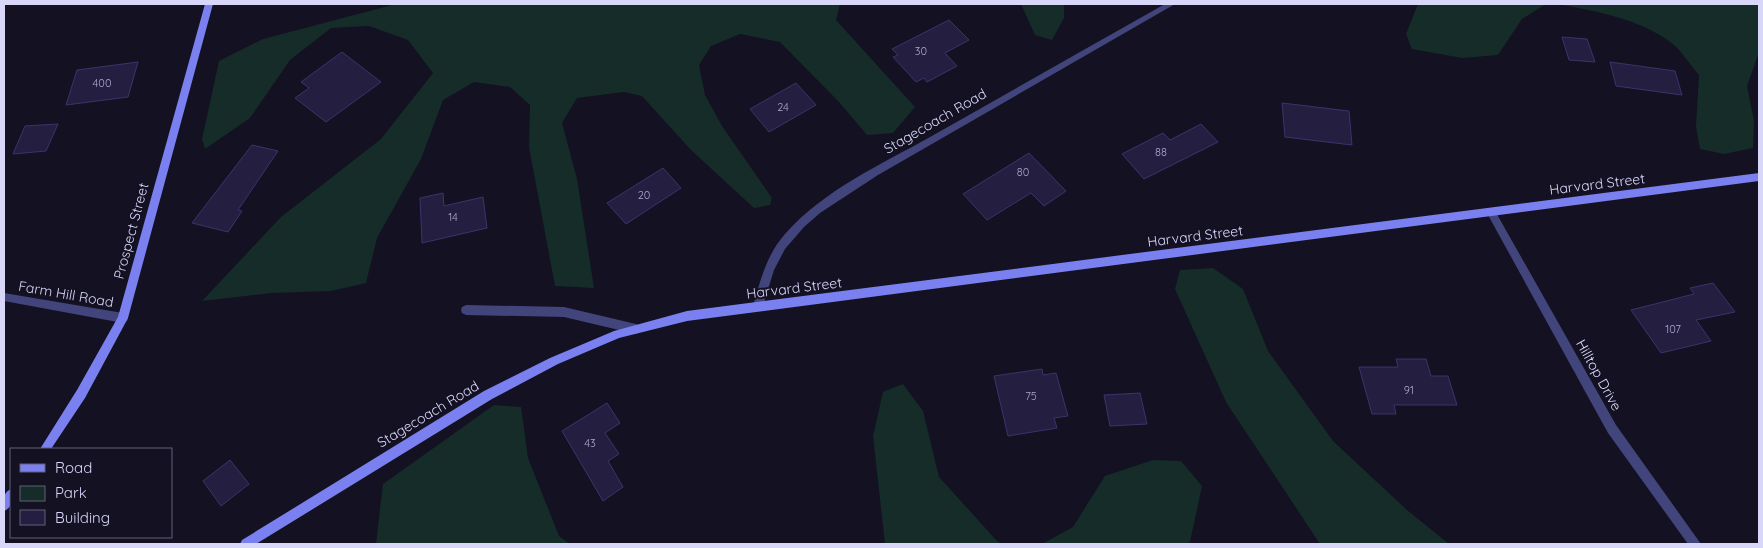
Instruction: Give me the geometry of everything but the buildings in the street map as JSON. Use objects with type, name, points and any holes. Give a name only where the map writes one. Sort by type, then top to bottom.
[{"type":"main road","name":"Prospect Street","points":[[46,448],[81,394],[123,318],[209,4]]},
{"type":"main road","name":"Harvard Street","points":[[636,329],[686,316],[758,306],[1759,177]]},
{"type":"main road","name":"Stagecoach Road","points":[[246,544],[488,395],[554,361],[618,334],[636,329]]},
{"type":"street","name":"Stagecoach Road","points":[[758,306],[767,271],[776,253],[794,231],[824,206],[881,170],[1171,4]]},
{"type":"street","name":"Hilltop Drive","points":[[1491,212],[1612,429],[1695,544]]},
{"type":"street","name":"Farm Hill Road","points":[[4,297],[123,318]]},
{"type":"street","points":[[466,310],[564,312],[636,329]]},
{"type":"green space","points":[[396,4],[840,4],[836,20],[915,107],[893,133],[867,135],[839,102],[780,42],[740,34],[711,46],[699,65],[705,95],[722,126],[772,198],[770,205],[754,208],[691,150],[642,96],[624,92],[577,98],[562,123],[577,179],[594,288],[555,286],[529,147],[530,105],[510,87],[474,82],[443,100],[421,159],[377,238],[366,283],[331,291],[271,293],[202,301],[281,217],[381,139],[433,73],[408,40],[369,26],[331,28],[290,60],[250,118],[205,149],[202,139],[219,61],[263,39]]},
{"type":"green space","points":[[1021,4],[1064,4],[1064,18],[1052,40],[1035,35]]},
{"type":"green space","points":[[1418,4],[1546,4],[1522,19],[1498,55],[1462,58],[1412,49],[1406,34]]},
{"type":"green space","points":[[1557,4],[1759,4],[1759,52],[1747,86],[1754,121],[1753,148],[1724,154],[1700,149],[1696,127],[1699,75],[1674,45],[1633,22],[1603,13]]},
{"type":"green space","points":[[1213,268],[1243,289],[1268,351],[1333,441],[1407,510],[1449,544],[1320,544],[1226,402],[1175,289],[1180,270]]},
{"type":"green space","points":[[903,384],[923,411],[939,477],[998,542],[1004,544],[885,544],[873,436],[883,392]]},
{"type":"green space","points":[[494,405],[521,407],[528,458],[559,536],[570,544],[376,544],[383,484]]},
{"type":"green space","points":[[1153,460],[1181,461],[1202,486],[1190,542],[1185,544],[1042,544],[1073,527],[1105,476]]}]
